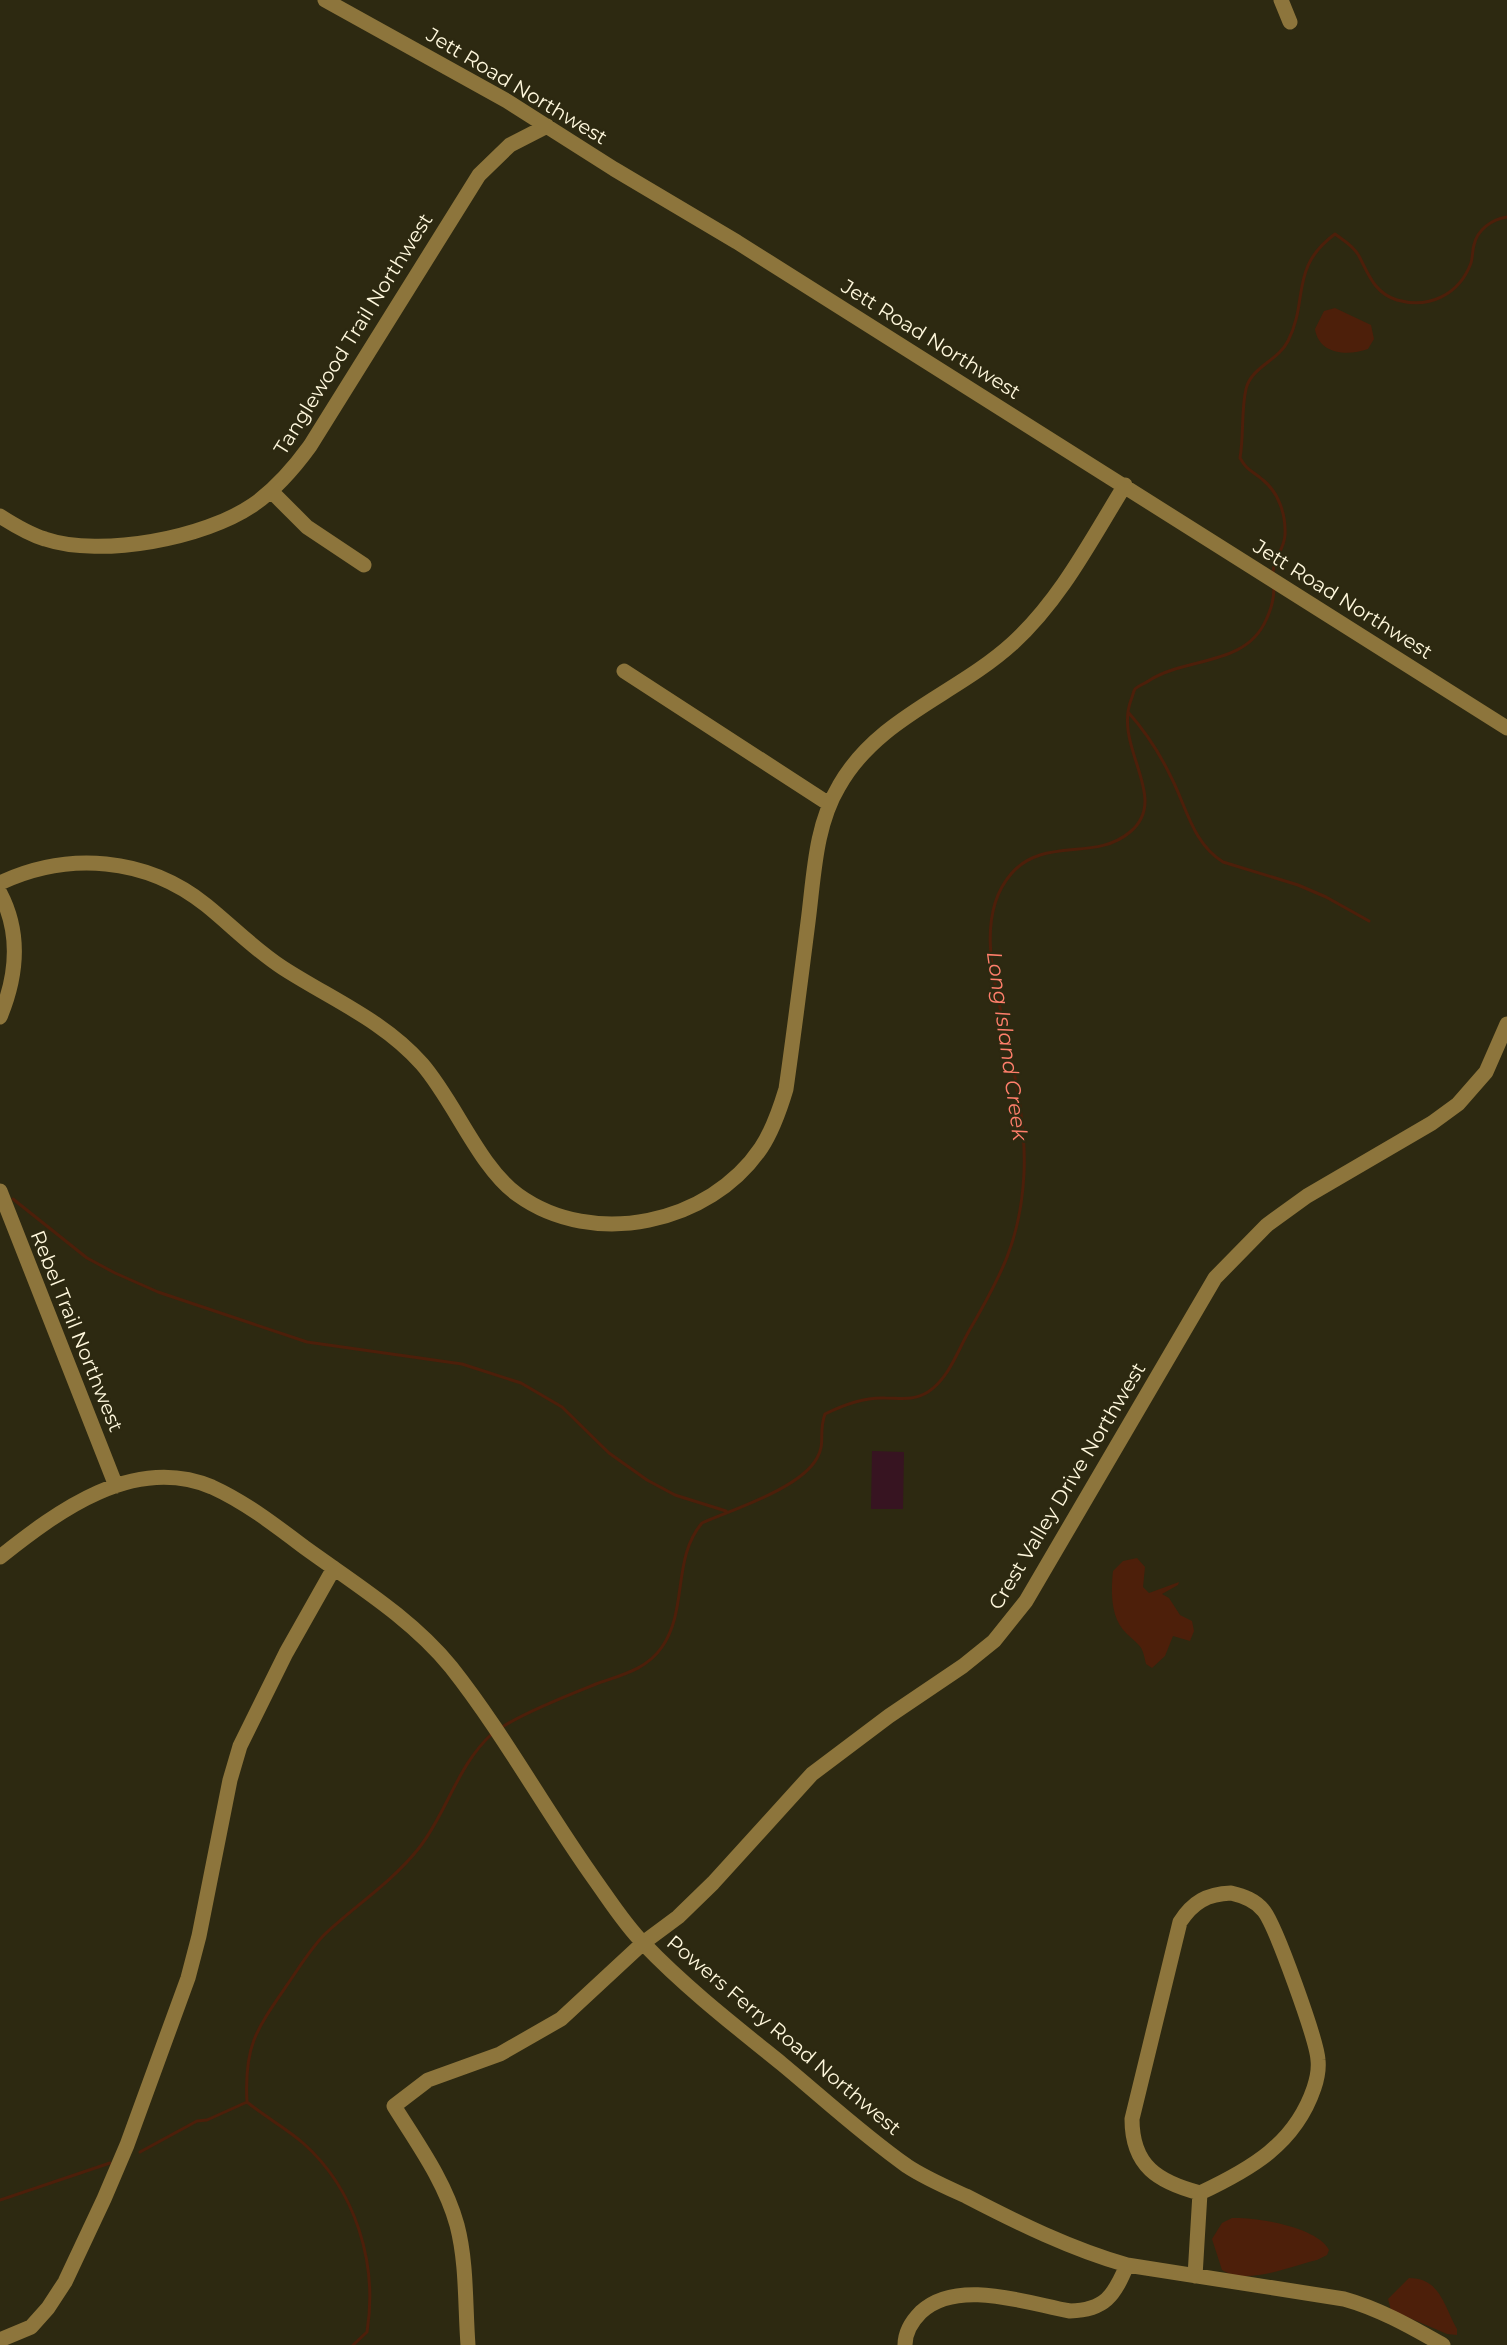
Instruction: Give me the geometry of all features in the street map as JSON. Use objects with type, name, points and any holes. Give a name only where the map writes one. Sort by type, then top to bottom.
[{"type":"street","name":"Jett Road Northwest","points":[[325,0],[487,89],[1125,484],[1507,728]]},
{"type":"street","points":[[1281,0],[1290,22]]},
{"type":"street","name":"Tanglewood Trail Northwest","points":[[0,516],[21,530],[45,540],[75,546],[105,546],[181,536],[205,529],[239,514],[271,491],[293,470],[479,176],[510,145],[547,126]]},
{"type":"street","points":[[0,883],[37,868],[86,862],[131,867],[177,885],[205,904],[277,964],[369,1018],[402,1044],[438,1083],[486,1160],[516,1194],[538,1208],[565,1219],[593,1225],[621,1225],[670,1214],[715,1192],[748,1165],[771,1130],[786,1089],[818,847],[829,804],[850,768],[877,737],[989,663],[1034,622],[1068,579],[1125,484]]},
{"type":"street","points":[[271,491],[307,527],[364,565]]},
{"type":"street","points":[[624,671],[829,804]]},
{"type":"street","points":[[0,893],[12,926],[15,948],[11,984],[0,1017]]},
{"type":"street","name":"Crest Valley Drive Northwest","points":[[468,2345],[461,2244],[457,2223],[434,2170],[394,2106],[428,2080],[500,2054],[543,2032],[578,2006],[643,1943],[678,1917],[713,1883],[792,1793],[812,1774],[889,1716],[963,1666],[1010,1624],[1026,1602],[1215,1278],[1267,1225],[1307,1196],[1432,1123],[1458,1104],[1486,1072],[1507,1024]]},
{"type":"street","name":"Rebel Trail Northwest","points":[[0,1191],[116,1486]]},
{"type":"street","name":"Powers Ferry Road Northwest","points":[[0,1557],[48,1519],[81,1500],[116,1486],[140,1479],[163,1478],[186,1480],[211,1487],[260,1514],[401,1618],[429,1643],[450,1666],[564,1837],[643,1943],[744,2034],[909,2168],[1019,2223],[1102,2258],[1127,2265],[1352,2301],[1399,2319],[1443,2345]]},
{"type":"street","points":[[0,2340],[31,2327],[48,2308],[77,2257],[108,2191],[188,1978],[199,1936],[230,1780],[240,1746],[286,1653],[334,1568]]},
{"type":"street","points":[[1232,1893],[1255,1902],[1271,1922],[1316,2046],[1318,2073],[1306,2105],[1277,2147],[1253,2166],[1200,2193],[1168,2184],[1149,2169],[1135,2145],[1132,2119],[1180,1922],[1189,1909],[1201,1899],[1215,1894],[1232,1893]]},
{"type":"street","points":[[1196,2276],[1200,2193]]},
{"type":"street","points":[[905,2345],[906,2335],[916,2317],[929,2305],[944,2297],[970,2294],[1070,2311],[1085,2310],[1099,2305],[1111,2296],[1127,2265]]},
{"type":"shaded area","points":[[1335,308],[1371,325],[1374,339],[1368,349],[1343,353],[1328,349],[1322,344],[1315,329],[1324,311]]},
{"type":"shaded area","points":[[872,1451],[904,1452],[903,1509],[871,1509]]},
{"type":"shaded area","points":[[1137,1558],[1145,1567],[1143,1587],[1149,1593],[1179,1582],[1178,1585],[1162,1594],[1169,1598],[1180,1615],[1192,1621],[1194,1631],[1190,1641],[1173,1636],[1165,1656],[1152,1668],[1146,1664],[1140,1647],[1121,1628],[1113,1604],[1113,1571],[1123,1561]]},
{"type":"shaded area","points":[[1232,2218],[1256,2219],[1285,2225],[1312,2235],[1329,2250],[1327,2255],[1317,2260],[1282,2270],[1244,2276],[1232,2274],[1222,2270],[1212,2239],[1222,2223]]},
{"type":"shaded area","points":[[1409,2278],[1420,2279],[1435,2288],[1445,2303],[1457,2329],[1457,2335],[1447,2334],[1391,2310],[1388,2299]]},
{"type":"waterway","name":"Long Island Creek","points":[[1273,575],[1274,565],[1283,546],[1284,520],[1280,505],[1269,485],[1248,468],[1240,458],[1244,397],[1253,375],[1278,354],[1288,341],[1298,312],[1305,272],[1311,259],[1335,234],[1354,249],[1369,276],[1383,293],[1397,300],[1420,303],[1431,301],[1442,297],[1459,284],[1471,263],[1473,247],[1482,230],[1491,223],[1507,217]]},
{"type":"waterway","name":"Long Island Creek","points":[[501,1728],[547,1704],[632,1671],[656,1655],[670,1632],[687,1552],[702,1523],[782,1488],[809,1469],[820,1453],[825,1414],[862,1400],[917,1397],[928,1392],[942,1380],[1000,1274],[1014,1237],[1022,1196],[1024,1140],[1020,1108],[991,957],[990,934],[999,892],[1011,874],[1024,863],[1038,856],[1101,846],[1116,841],[1130,832],[1141,819],[1145,804],[1144,788],[1129,736],[1127,718],[1135,689],[1165,673],[1214,659],[1245,646],[1257,635],[1266,620],[1272,604],[1274,587]]},
{"type":"waterway","points":[[1128,712],[1157,751],[1191,824],[1204,845],[1213,854],[1223,862],[1298,885],[1326,897],[1369,921]]},
{"type":"waterway","points":[[13,1199],[87,1258],[158,1292],[307,1342],[462,1364],[521,1383],[562,1407],[609,1453],[647,1480],[675,1495],[726,1511]]},
{"type":"waterway","name":"Long Island Creek","points":[[353,2345],[367,2332],[370,2306],[366,2255],[359,2230],[337,2183],[321,2162],[303,2143],[247,2102],[250,2052],[267,2014],[310,1952],[325,1934],[386,1883],[419,1848],[438,1819],[470,1759],[493,1733]]},
{"type":"waterway","points":[[140,2152],[197,2121],[207,2120],[247,2102]]},
{"type":"waterway","points":[[0,2200],[110,2163]]}]
